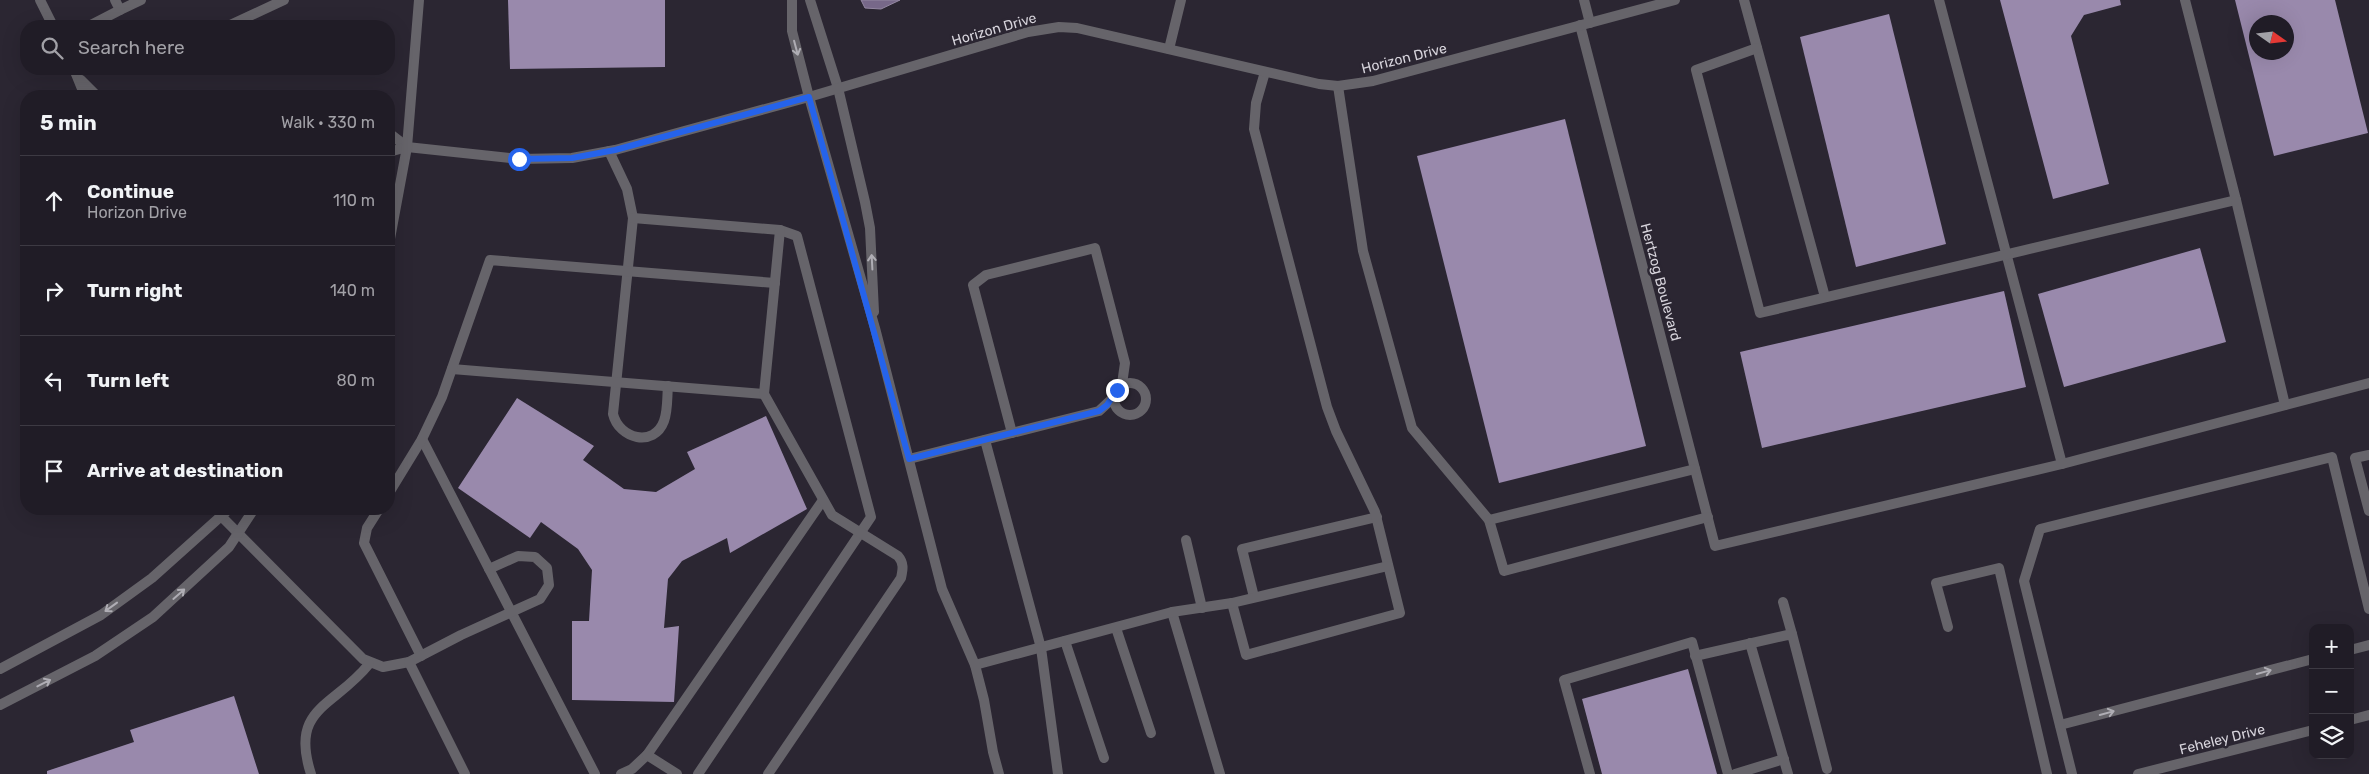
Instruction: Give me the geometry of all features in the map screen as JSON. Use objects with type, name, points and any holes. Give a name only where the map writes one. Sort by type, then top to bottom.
[{"type":"street","points":[[40,0],[50,20]]},
{"type":"street","points":[[115,0],[120,10]]},
{"type":"street","points":[[108,20],[120,10],[141,0]]},
{"type":"street","points":[[241,20],[284,0]]},
{"type":"street","points":[[395,212],[407,147],[419,0]]},
{"type":"street","points":[[792,0],[790,23],[809,97],[875,328],[942,589],[975,665],[999,774]]},
{"type":"street","points":[[810,0],[838,88],[870,228],[875,328]]},
{"type":"street","points":[[1169,49],[1181,0]]},
{"type":"street","name":"Hertzog Boulevard","points":[[1584,0],[1585,24],[1715,546],[2062,464]]},
{"type":"street","name":"Horizon Drive","points":[[407,147],[519,159],[572,158],[609,151],[809,97],[1042,29],[1077,28],[1296,80],[1338,86],[1372,81],[1675,0]]},
{"type":"street","points":[[1744,0],[1825,297]]},
{"type":"street","points":[[1939,0],[2062,464],[2369,383]]},
{"type":"street","points":[[2185,0],[2236,200],[2285,405]]},
{"type":"street","points":[[1757,48],[1696,70],[1760,313],[2236,200]]},
{"type":"street","points":[[1232,603],[1246,655],[1400,613],[1377,517],[1336,431],[1327,407],[1254,130],[1254,112],[1265,72]]},
{"type":"street","points":[[77,75],[83,90]]},
{"type":"street","points":[[78,75],[92,90]]},
{"type":"street","points":[[1338,86],[1363,251],[1412,428],[1489,520],[1504,571],[1708,517]]},
{"type":"street","points":[[395,138],[407,147]]},
{"type":"street","points":[[395,150],[407,147]]},
{"type":"street","points":[[609,151],[627,188],[633,218],[613,414],[620,429],[636,437],[652,434],[660,428],[664,420],[668,386]]},
{"type":"street","points":[[633,218],[780,230],[797,236],[871,517],[698,774]]},
{"type":"street","points":[[768,774],[901,578],[903,562],[898,556],[832,515],[764,394],[780,230]]},
{"type":"street","points":[[909,459],[984,440],[1012,433],[1099,411],[1113,398],[1122,384],[1125,363],[1095,248],[986,275],[973,285],[1012,433]]},
{"type":"street","points":[[395,483],[422,439],[442,397],[490,260],[775,283]]},
{"type":"street","points":[[452,369],[764,394]]},
{"type":"street","points":[[1113,398],[1116,409],[1126,415],[1138,413],[1143,408],[1146,397],[1142,387],[1132,382],[1122,384]]},
{"type":"street","points":[[422,439],[595,774]]},
{"type":"street","points":[[984,440],[1041,648],[1058,774]]},
{"type":"street","points":[[2369,454],[2356,458],[2369,511]]},
{"type":"street","points":[[2072,774],[2024,581],[2040,529],[2332,457],[2369,609]]},
{"type":"street","points":[[1489,520],[1695,469]]},
{"type":"street","points":[[621,774],[632,769],[647,755],[824,500]]},
{"type":"street","points":[[0,705],[119,642],[152,617],[184,590],[229,547],[250,515]]},
{"type":"street","points":[[375,515],[367,528],[364,543],[421,656]]},
{"type":"street","points":[[0,669],[101,615],[152,578],[221,516],[369,664],[383,667],[409,662],[461,635],[540,600],[546,593],[549,585],[547,568],[535,557],[527,555],[518,556],[489,569]]},
{"type":"street","points":[[1254,598],[1242,549],[1377,517]]},
{"type":"street","points":[[1186,540],[1202,608]]},
{"type":"street","points":[[975,665],[1172,612],[1232,603],[1388,566]]},
{"type":"street","points":[[1948,627],[1936,583],[1999,568],[2047,774]]},
{"type":"street","points":[[1784,602],[1827,769]]},
{"type":"street","points":[[1172,612],[1220,774]]},
{"type":"street","points":[[1116,628],[1151,734]]},
{"type":"street","points":[[1695,656],[1792,634]]},
{"type":"street","points":[[1064,641],[1104,758]]},
{"type":"street","points":[[1590,774],[1564,680],[1692,642],[1728,774]]},
{"type":"street","points":[[1750,643],[1788,774]]},
{"type":"street","points":[[2354,649],[2369,645]]},
{"type":"street","points":[[2060,725],[2309,660]]},
{"type":"street","points":[[409,662],[464,774]]},
{"type":"street","points":[[311,774],[304,744],[310,722],[316,713],[359,676],[369,664]]},
{"type":"street","points":[[2354,719],[2369,715]]},
{"type":"street","name":"Feheley Drive","points":[[2138,774],[2309,731]]},
{"type":"street","points":[[647,755],[677,774]]},
{"type":"street","points":[[1734,774],[1784,759]]},
{"type":"shaded area","points":[[861,0],[900,0],[881,9],[865,8]]},
{"type":"building","points":[[508,0],[665,0],[665,67],[510,69]]},
{"type":"building","points":[[2000,0],[2120,0],[2121,5],[2084,15],[2071,36],[2109,184],[2053,199]]},
{"type":"building","points":[[2235,0],[2335,0],[2368,133],[2274,156],[2250,60],[2294,60],[2294,15],[2249,15],[2249,56]]},
{"type":"building","points":[[1889,14],[1946,244],[1856,267],[1800,37]]},
{"type":"building","points":[[1565,119],[1646,446],[1499,483],[1417,156]]},
{"type":"building","points":[[2200,248],[2226,342],[2064,387],[2038,294]]},
{"type":"building","points":[[2004,291],[2026,387],[1762,448],[1740,352]]},
{"type":"building","points":[[517,398],[594,446],[583,460],[624,489],[656,492],[695,469],[687,452],[766,416],[807,509],[730,553],[727,538],[682,561],[668,579],[664,628],[679,626],[674,702],[572,700],[572,621],[589,621],[592,570],[578,549],[541,522],[530,538],[458,488]]},
{"type":"building","points":[[1688,669],[1717,774],[1602,774],[1582,699]]},
{"type":"building","points":[[234,696],[259,774],[47,774],[47,771],[134,742],[130,730]]},
{"type":"route","points":[[519,159],[572,158],[615,150],[809,97],[875,328],[909,459],[1099,411],[1107,405],[1117,390]]}]
